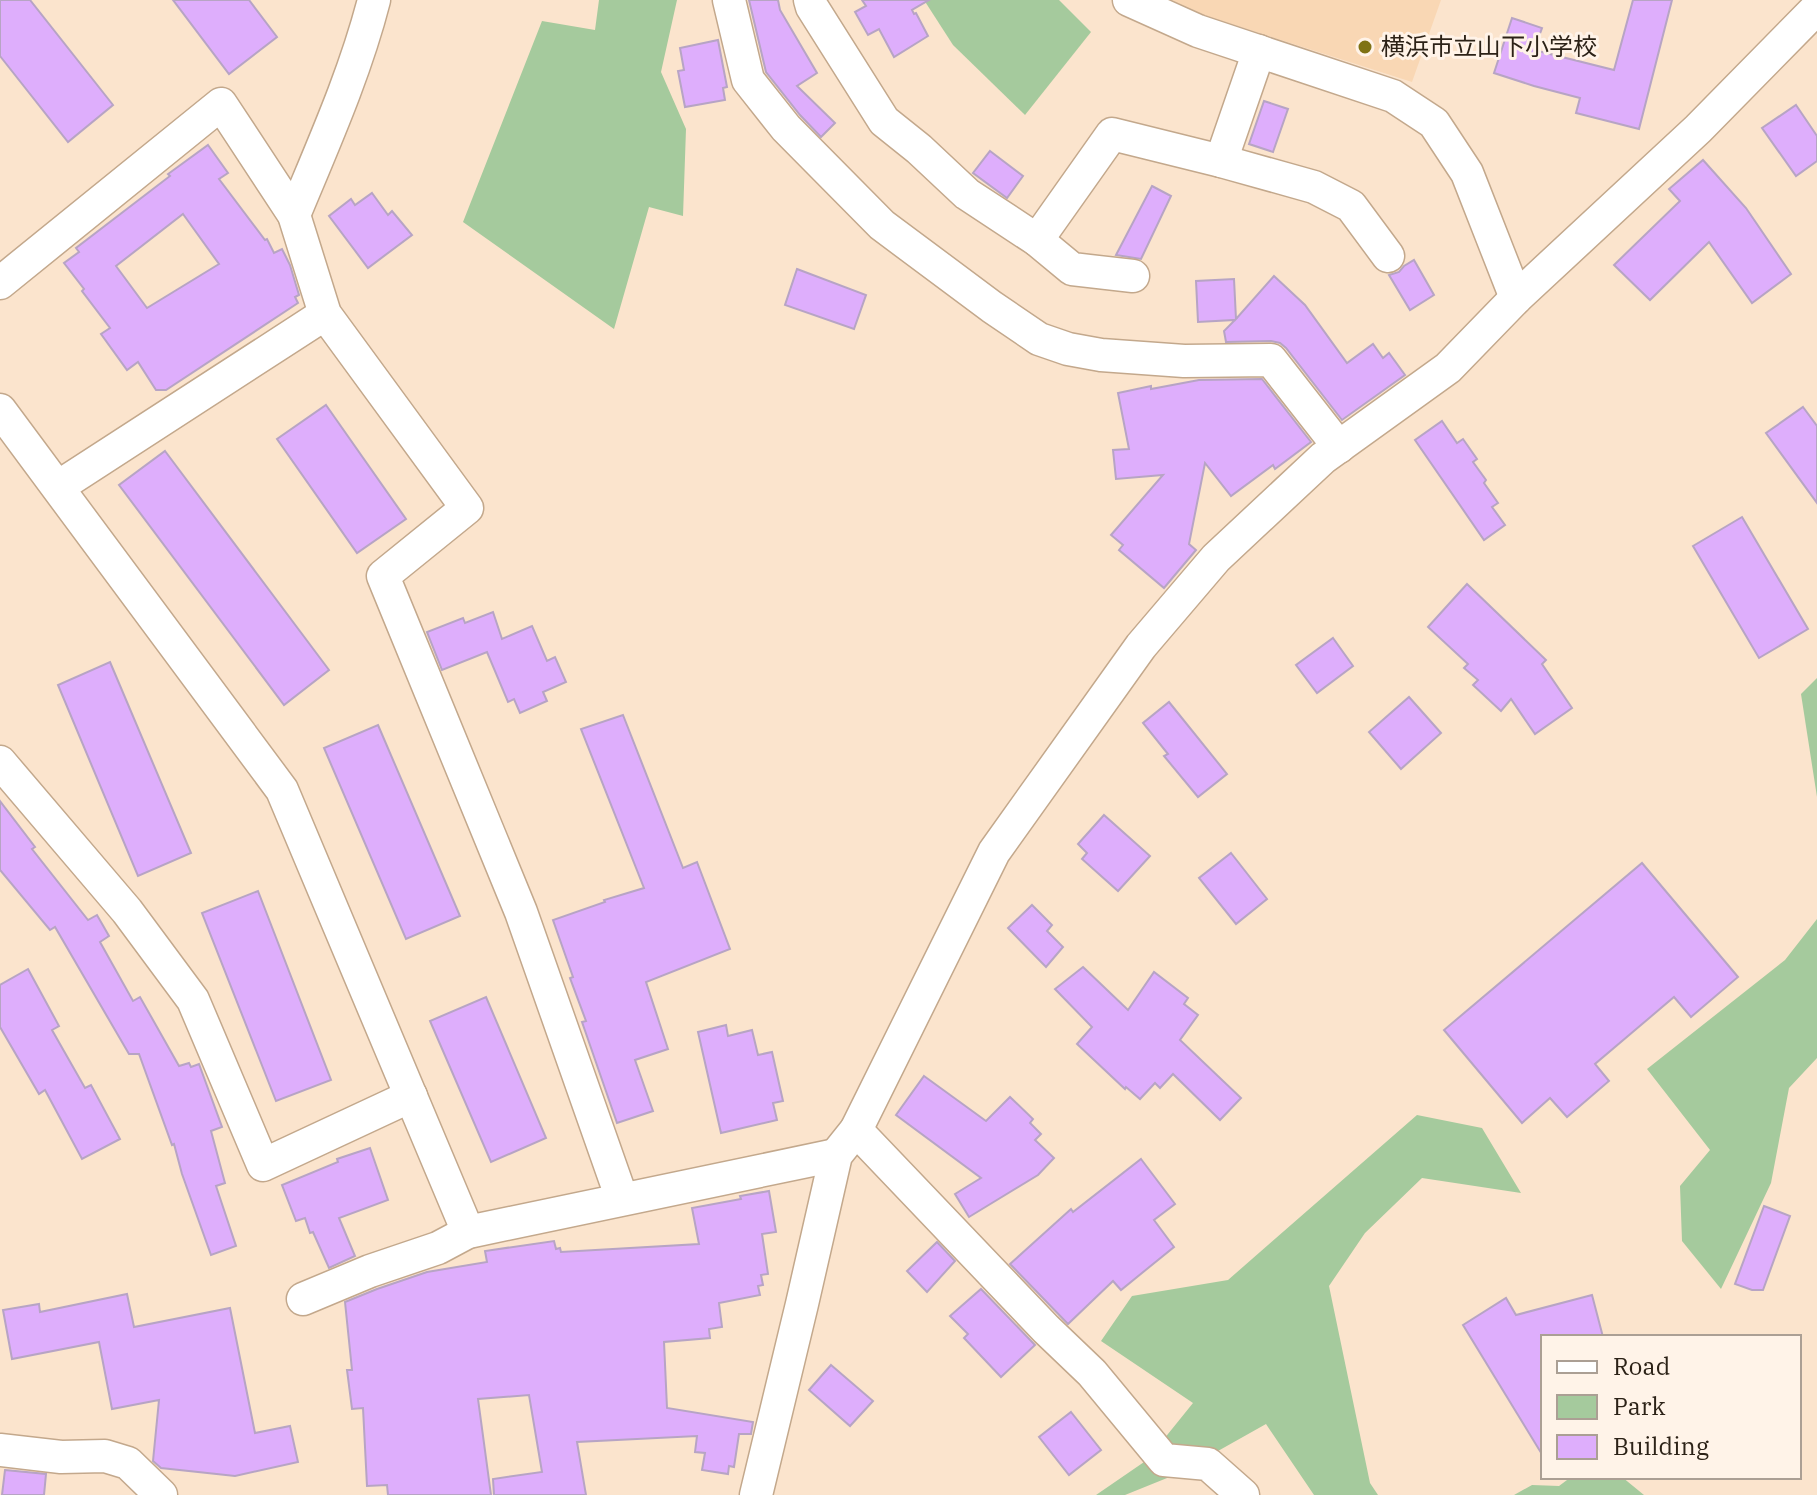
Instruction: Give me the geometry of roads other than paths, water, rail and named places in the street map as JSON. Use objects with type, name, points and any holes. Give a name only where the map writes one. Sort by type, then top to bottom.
[{"type":"street","points":[[294,215],[367,29],[374,0]]},
{"type":"street","points":[[729,0],[748,80],[786,128],[882,225],[992,307],[1039,339],[1079,351],[1184,361],[1271,360],[1339,447]]},
{"type":"street","points":[[810,0],[884,121],[967,194],[1037,240],[1072,269],[1133,276]]},
{"type":"street","points":[[1129,0],[1198,31],[1393,96],[1434,123],[1467,173],[1516,298]]},
{"type":"street","points":[[756,1495],[836,1155],[856,1130],[994,852],[1141,646],[1216,558],[1312,468],[1448,368],[1516,298],[1698,129],[1817,8]]},
{"type":"street","points":[[1221,161],[1259,51]]},
{"type":"street","points":[[0,283],[221,104],[294,215],[325,314],[467,508],[383,576],[521,912],[622,1199]]},
{"type":"street","points":[[1037,240],[1112,134],[1314,187],[1351,206],[1388,256]]},
{"type":"street","points":[[58,487],[325,314]]},
{"type":"street","points":[[0,410],[282,790],[468,1232]]},
{"type":"street","points":[[0,762],[127,911],[193,1000],[263,1165],[411,1096]]},
{"type":"street","points":[[856,1130],[1092,1373],[1164,1460],[1208,1464],[1243,1495]]},
{"type":"street","points":[[303,1299],[370,1271],[438,1248],[468,1232],[836,1155]]},
{"type":"street","points":[[0,1450],[61,1457],[105,1456],[128,1463],[161,1495]]},
{"type":"place","name":"横浜市立山下小学校","points":[[1365,47]]}]
